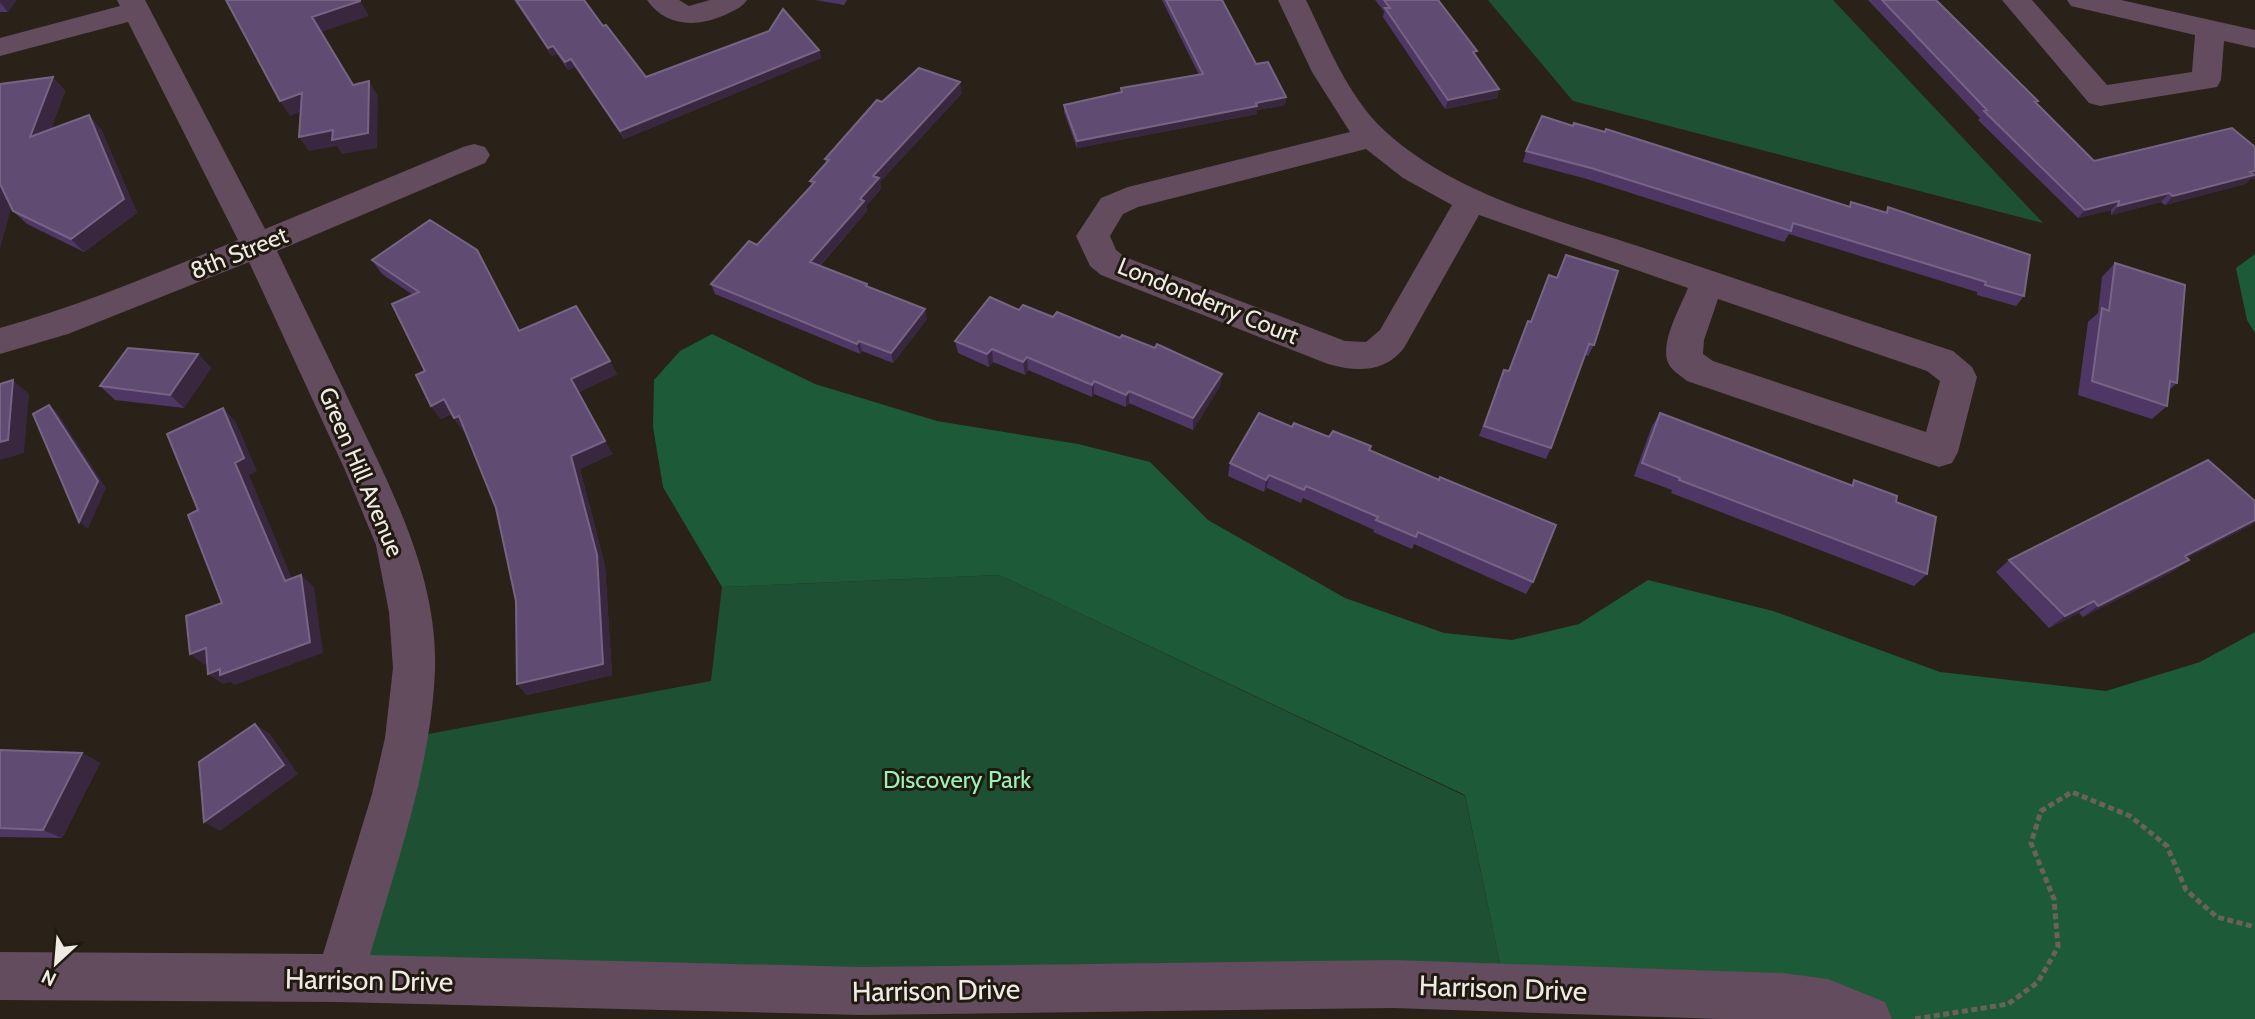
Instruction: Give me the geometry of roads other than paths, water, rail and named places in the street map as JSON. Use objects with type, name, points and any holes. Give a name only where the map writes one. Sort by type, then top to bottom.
[{"type":"street","points":[[661,0],[677,14],[694,17],[733,0]]},
{"type":"street","points":[[1292,0],[1324,66],[1372,137],[1420,174],[1470,202],[1707,282],[1940,361],[1959,377],[1939,452],[1700,371],[1685,360],[1686,341],[1707,282]]},
{"type":"street","points":[[2016,0],[2100,96],[2206,80],[2210,30]]},
{"type":"street","points":[[2081,0],[2255,39]]},
{"type":"street","points":[[0,47],[42,38],[134,5]]},
{"type":"street","name":"Green Hill Avenue","points":[[134,5],[258,246],[365,470],[396,545],[410,612],[414,668],[407,738],[394,794],[339,978]]},
{"type":"street","name":"Londonderry Court","points":[[1372,137],[1128,198],[1112,206],[1093,236],[1102,257],[1113,265],[1274,330],[1356,357],[1384,349],[1392,339],[1470,202]]},
{"type":"street","name":"8th Street","points":[[0,341],[56,325],[258,246],[474,155]]},
{"type":"street","name":"Harrison Drive","points":[[0,976],[339,978],[861,991],[1393,984],[1783,997],[1828,1003],[1868,1019]]},
{"type":"park label","name":"Discovery Park","points":[[957,780]]}]
